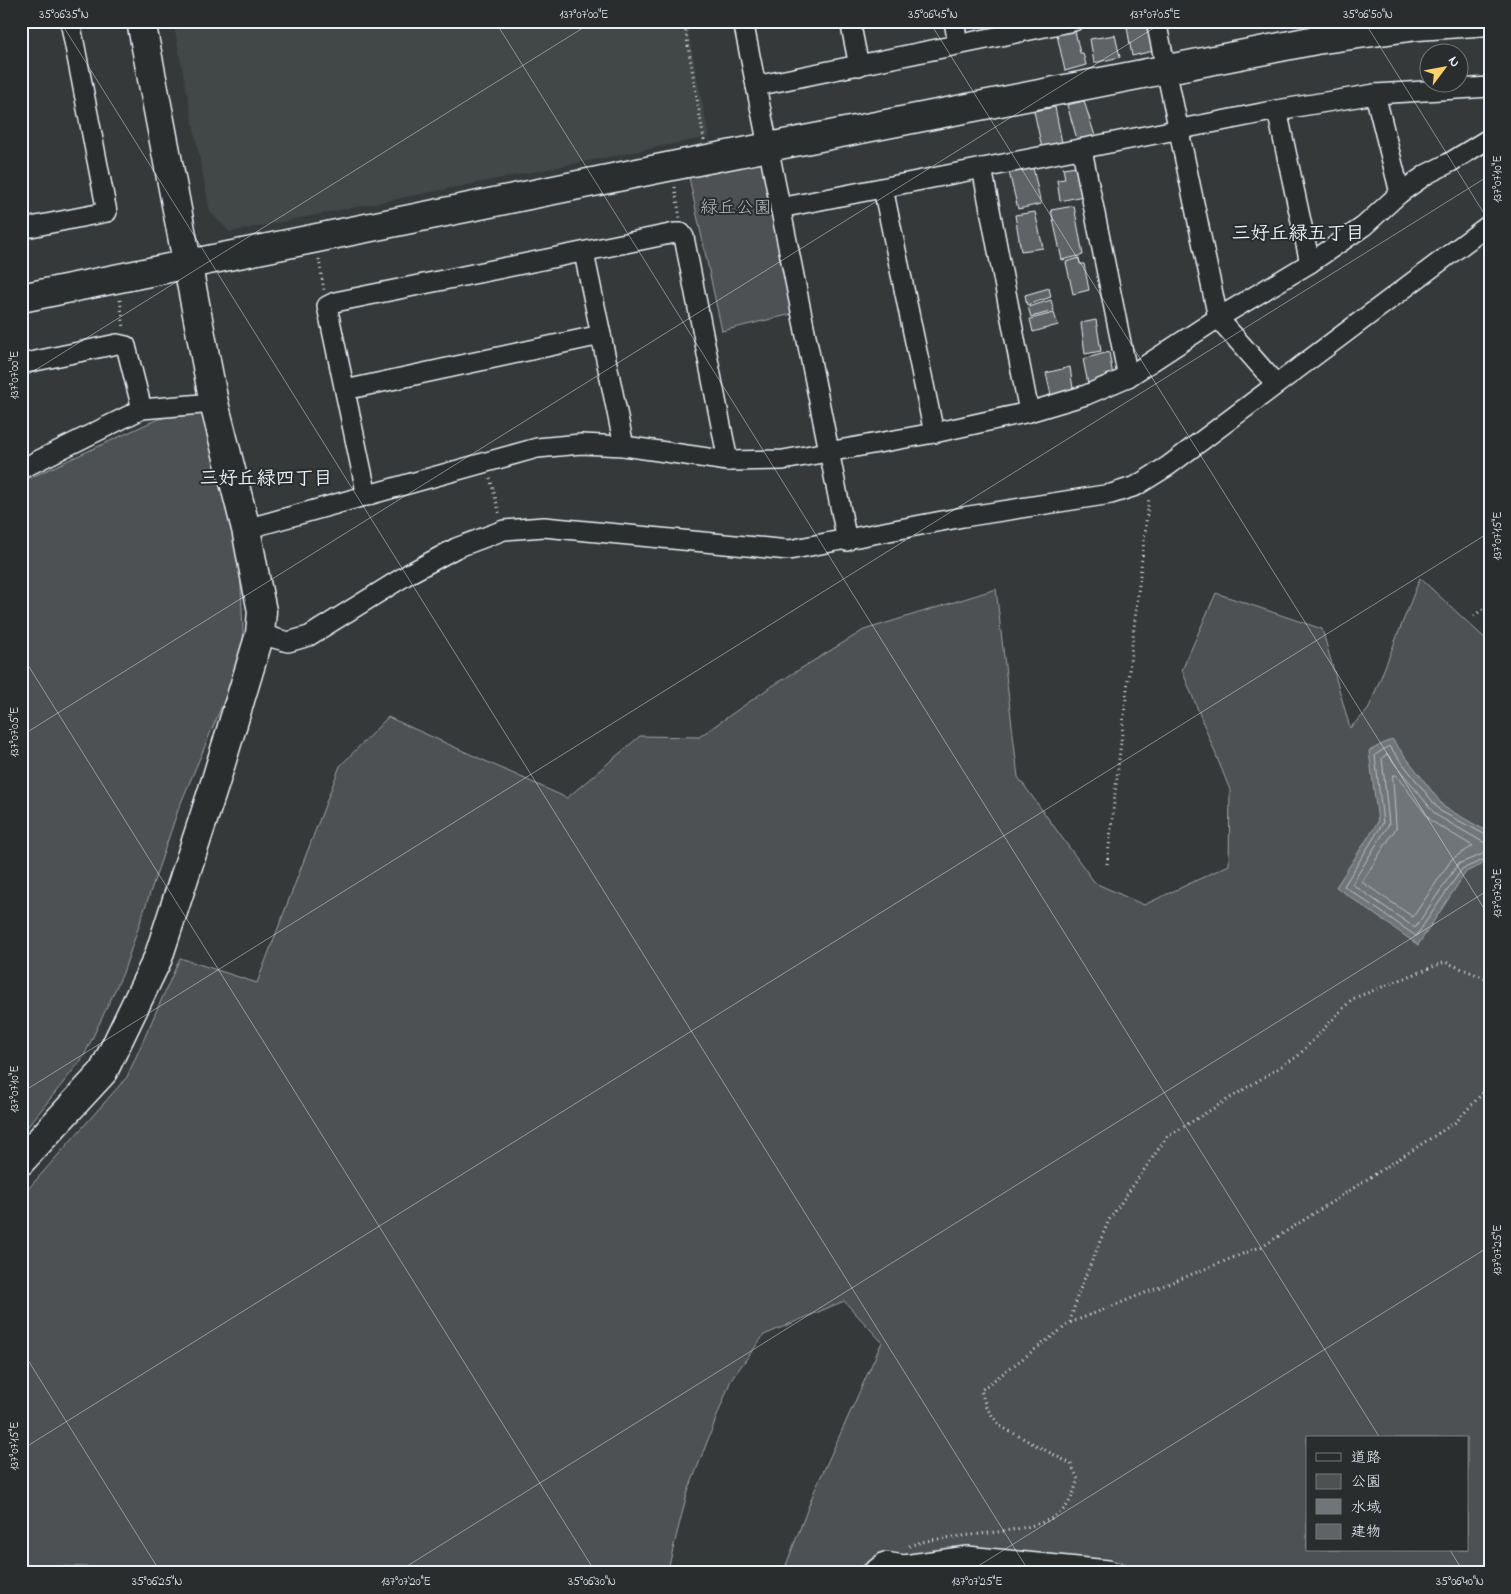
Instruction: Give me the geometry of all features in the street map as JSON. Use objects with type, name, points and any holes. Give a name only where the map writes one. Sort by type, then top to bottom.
[{"type":"street","points":[[21,229],[107,212],[70,21]]},
{"type":"street","points":[[21,1161],[103,1072],[158,958],[216,782],[260,634],[262,611],[246,529],[214,402],[141,21]]},
{"type":"street","points":[[743,21],[847,541]]},
{"type":"street","points":[[850,21],[859,66]]},
{"type":"street","points":[[954,21],[958,44]]},
{"type":"street","points":[[1156,21],[1218,318],[1276,384]]},
{"type":"street","points":[[21,298],[672,166],[1316,40],[1417,24],[1490,21]]},
{"type":"street","points":[[756,86],[859,66],[1062,22]]},
{"type":"street","points":[[780,208],[1082,150],[1277,110],[1375,94],[1490,87]]},
{"type":"street","points":[[1375,94],[1400,193]]},
{"type":"street","points":[[1277,110],[1310,264]]},
{"type":"street","points":[[246,529],[537,448],[561,445],[624,446],[728,462],[783,460],[934,433],[1029,412],[1086,395],[1128,377],[1218,318],[1310,264],[1364,226],[1400,193],[1427,174],[1490,138]]},
{"type":"street","points":[[1082,150],[1128,377]]},
{"type":"street","points":[[982,168],[1029,412]]},
{"type":"street","points":[[883,188],[934,433]]},
{"type":"street","points":[[260,634],[288,642],[309,636],[448,552],[482,536],[504,530],[544,527],[780,551],[847,541],[963,516],[1111,494],[1136,486],[1490,224]]},
{"type":"street","points":[[367,496],[327,306],[335,302],[681,233],[684,237],[728,462]]},
{"type":"street","points":[[584,253],[624,446]]},
{"type":"street","points":[[346,390],[601,335]]},
{"type":"street","points":[[21,364],[118,344],[126,346],[142,409]]},
{"type":"street","points":[[21,469],[142,409],[214,402]]},
{"type":"street","points":[[878,1568],[967,1556],[1099,1569],[1119,1573]]},
{"type":"path","points":[[684,21],[707,160]]},
{"type":"path","points":[[672,166],[681,233]]},
{"type":"path","points":[[316,238],[327,306]]},
{"type":"path","points":[[121,303],[126,346]]},
{"type":"path","points":[[485,463],[504,530]]},
{"type":"path","points":[[1107,864],[1152,476]]},
{"type":"path","points":[[1474,616],[1490,603]]},
{"type":"path","points":[[1070,1323],[1078,1294],[1109,1220],[1167,1137],[1298,1056],[1352,999],[1445,962],[1490,980]]},
{"type":"path","points":[[878,1568],[894,1552],[916,1543],[1032,1525],[1052,1519],[1063,1510],[1072,1496],[1078,1479],[1070,1464],[1000,1426],[986,1407],[980,1390],[1070,1323],[1265,1245],[1456,1122],[1490,1085]]},
{"type":"shaded area","points":[[173,21],[686,21],[709,137],[230,232],[210,212]]},
{"type":"green space","name":"緑丘公園","points":[[766,156],[796,313],[722,331],[688,173]]},
{"type":"green space","points":[[200,404],[239,544],[244,653],[178,810],[123,973],[83,1058],[21,1135],[21,482],[149,423]]},
{"type":"green space","points":[[1420,578],[1490,643],[1490,1573],[1134,1573],[1111,1567],[879,1558],[861,1573],[783,1573],[814,1492],[882,1342],[844,1301],[764,1335],[731,1380],[687,1494],[667,1573],[286,1573],[21,1565],[21,1197],[127,1077],[180,958],[257,983],[340,766],[388,717],[567,798],[640,736],[699,737],[769,688],[864,630],[996,589],[1018,777],[1095,883],[1144,905],[1229,865],[1230,790],[1182,670],[1216,593],[1322,629],[1350,728],[1368,710]]},
{"type":"green space","points":[[965,1560],[1099,1573],[881,1573]]},
{"type":"water","points":[[1392,739],[1444,807],[1490,833],[1490,861],[1466,872],[1418,945],[1336,887],[1378,822],[1369,751]]},
{"type":"building","points":[[1148,23],[1153,51],[1132,56],[1127,27]]},
{"type":"building","points":[[1075,31],[1080,53],[1083,53],[1086,65],[1065,71],[1057,35]]},
{"type":"building","points":[[1115,35],[1120,57],[1094,63],[1090,39]]},
{"type":"building","points":[[1084,101],[1095,136],[1077,139],[1067,105]]},
{"type":"building","points":[[1055,107],[1062,143],[1042,148],[1034,111]]},
{"type":"building","points":[[1032,163],[1041,204],[1018,209],[1008,168]]},
{"type":"building","points":[[1076,166],[1083,196],[1060,201],[1057,180],[1065,179],[1063,168]]},
{"type":"building","points":[[1074,206],[1083,255],[1062,260],[1051,210]]},
{"type":"building","points":[[1035,212],[1043,248],[1021,251],[1015,215]]},
{"type":"building","points":[[1079,258],[1080,264],[1084,264],[1089,290],[1073,294],[1066,262]]},
{"type":"building","points":[[1049,288],[1051,297],[1027,305],[1025,295]]},
{"type":"building","points":[[1051,300],[1054,311],[1031,317],[1028,307]]},
{"type":"building","points":[[1054,313],[1058,325],[1033,332],[1030,319]]},
{"type":"building","points":[[1096,320],[1101,351],[1085,354],[1081,323]]},
{"type":"building","points":[[1109,352],[1113,376],[1088,384],[1083,359]]},
{"type":"building","points":[[1070,367],[1073,389],[1051,395],[1046,373]]},
{"type":"district","name":"三好丘緑五丁目","points":[[1298,234]]},
{"type":"district","name":"三好丘緑四丁目","points":[[266,479]]}]
